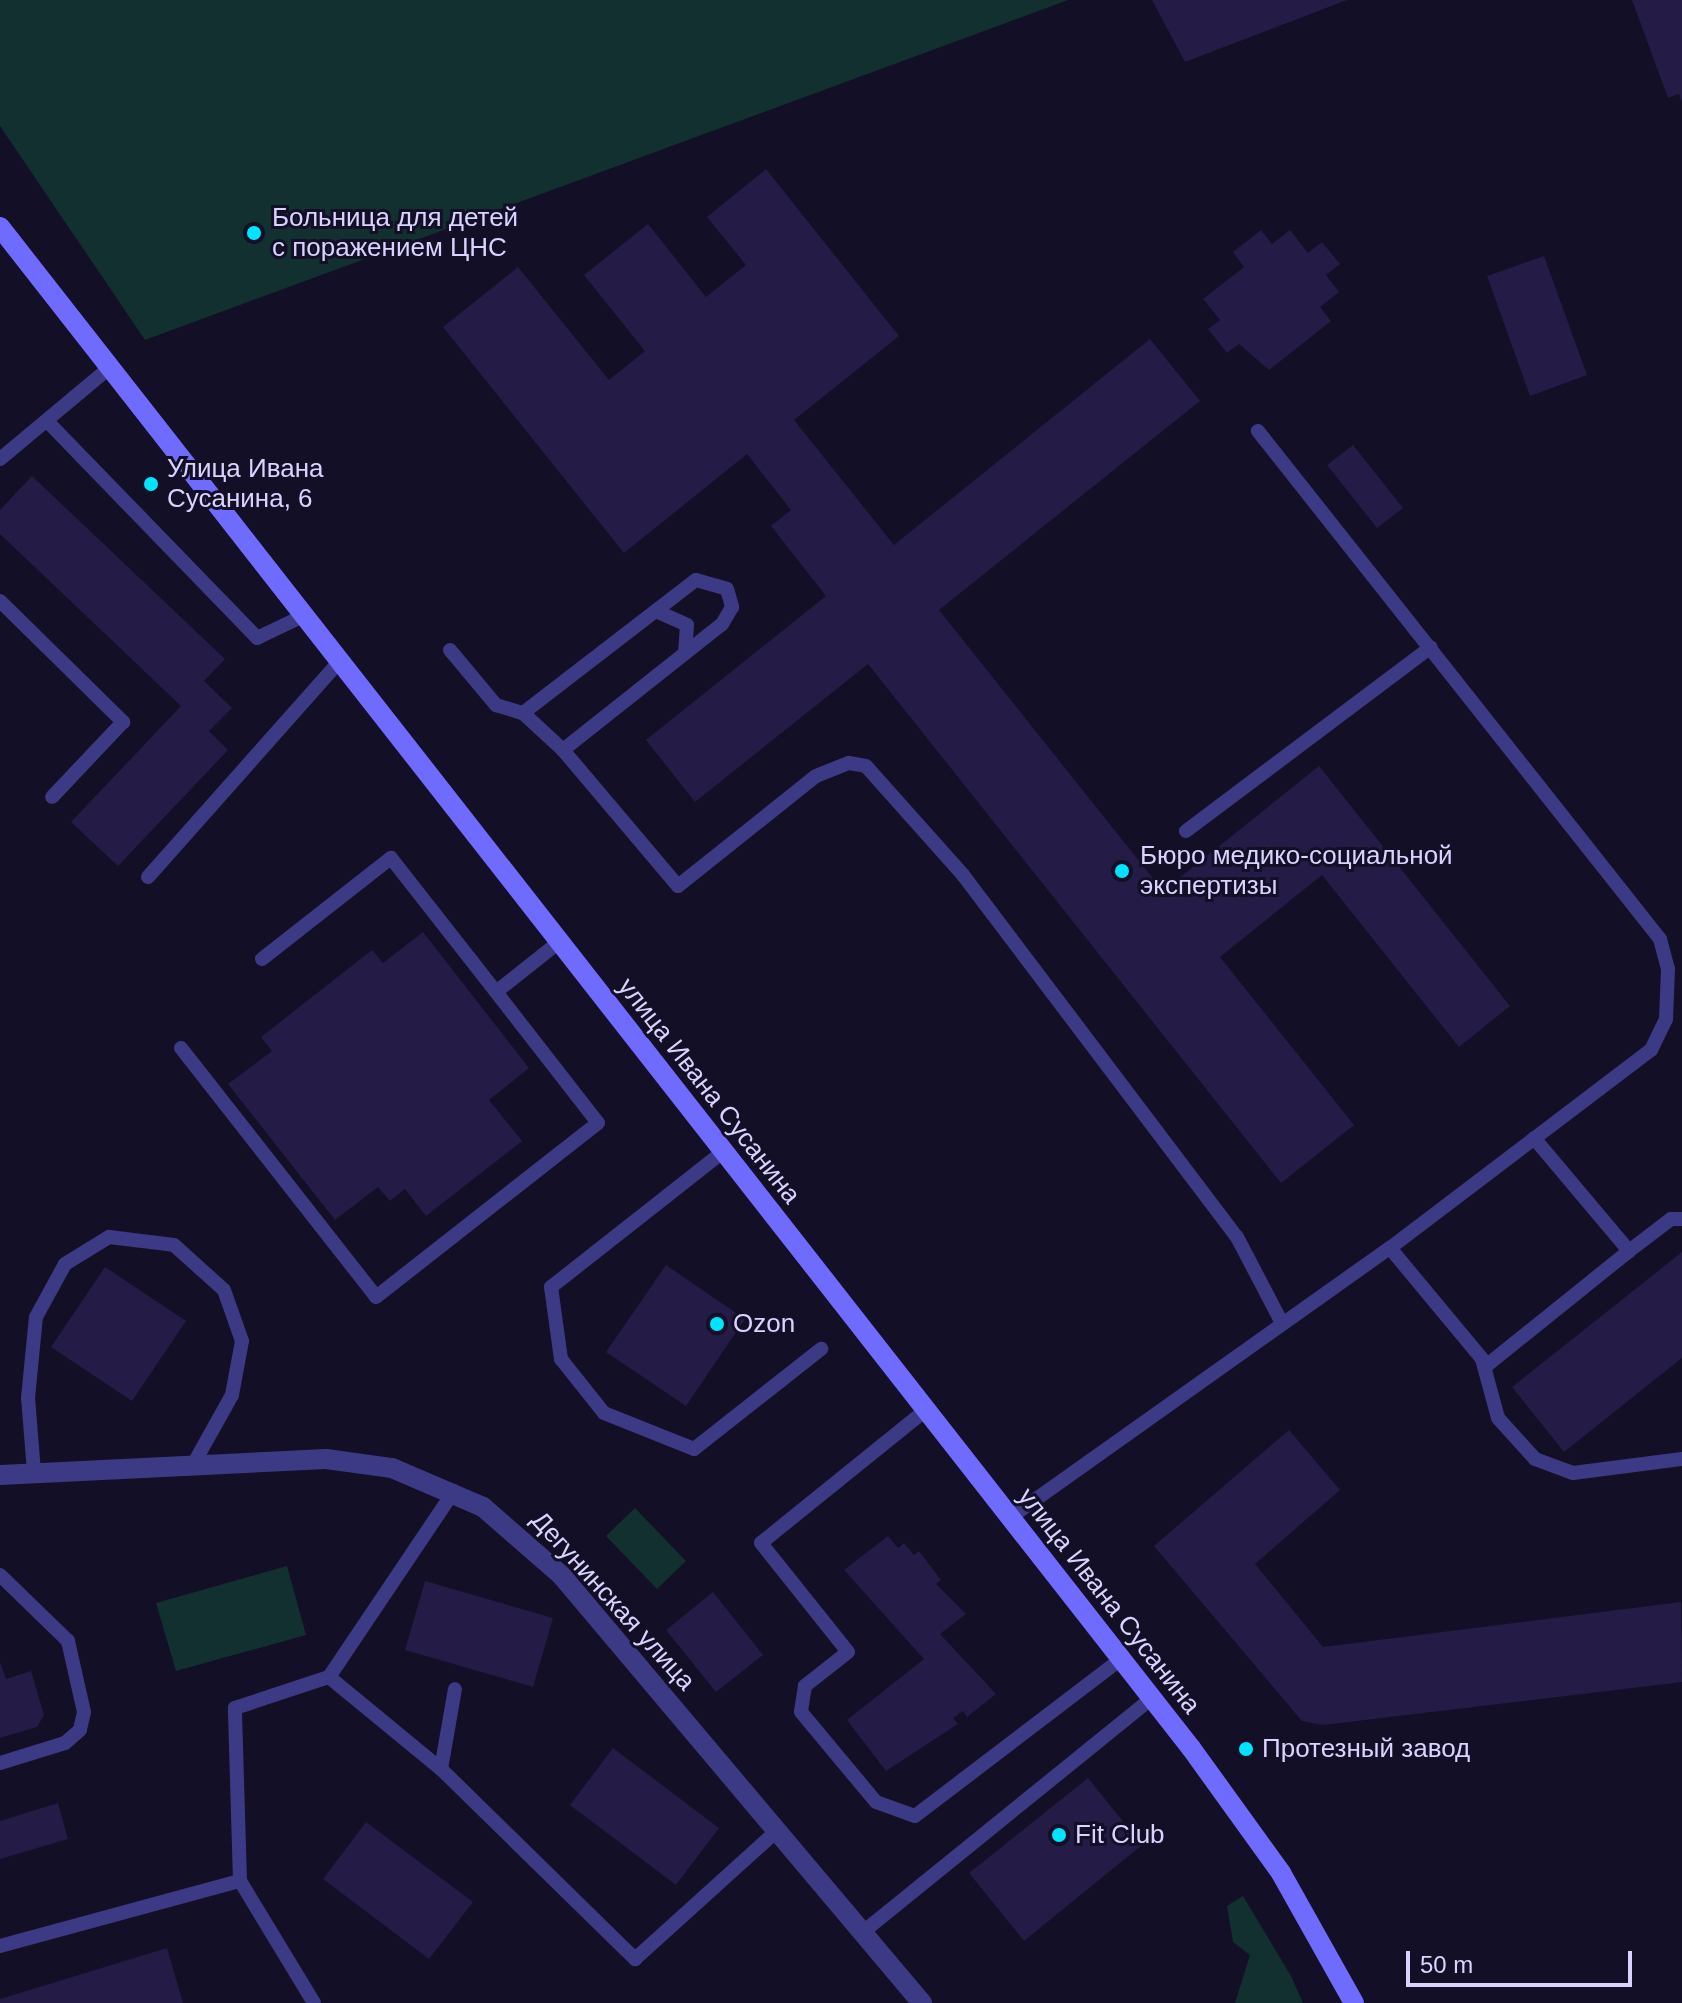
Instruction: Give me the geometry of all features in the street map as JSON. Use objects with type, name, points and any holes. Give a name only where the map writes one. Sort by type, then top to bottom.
[{"type":"street","name":"улица Ивана Сусанина","points":[[0,227],[108,369],[1152,1698],[1281,1873],[1354,2003]]},
{"type":"street","name":"Дегунинская улица","points":[[0,1475],[194,1463],[359,1462],[454,1491],[540,1552],[922,2003]]},
{"type":"lane","points":[[0,459],[108,369]]},
{"type":"lane","points":[[47,421],[257,638],[303,616]]},
{"type":"lane","points":[[1011,1517],[1281,1321],[1390,1248],[1651,1050],[1666,1019],[1668,969],[1660,939],[1258,431]]},
{"type":"lane","points":[[523,713],[696,580],[727,589],[729,616],[563,750]]},
{"type":"lane","points":[[0,601],[123,722],[52,797]]},
{"type":"lane","points":[[656,611],[687,625],[685,653]]},
{"type":"lane","points":[[1186,831],[1431,647]]},
{"type":"lane","points":[[450,650],[496,705],[523,713],[563,750],[678,886],[816,776],[849,763],[866,766],[963,875],[1237,1237],[1281,1321]]},
{"type":"lane","points":[[148,877],[339,662]]},
{"type":"lane","points":[[181,1048],[376,1297],[598,1123],[391,858],[262,959]]},
{"type":"lane","points":[[496,992],[559,942]]},
{"type":"lane","points":[[1534,1138],[1629,1251]]},
{"type":"lane","points":[[724,1151],[551,1287],[561,1359],[604,1413],[694,1449],[821,1349]]},
{"type":"lane","points":[[1486,1366],[1671,1219],[1682,1219]]},
{"type":"lane","points":[[34,1472],[28,1398],[36,1317],[65,1264],[109,1237],[174,1245],[224,1290],[242,1341],[232,1395],[194,1463]]},
{"type":"lane","points":[[1390,1248],[1486,1366],[1498,1418],[1550,1469],[1682,1459]]},
{"type":"lane","points":[[927,1409],[761,1543],[848,1652],[805,1686],[801,1712],[876,1802],[915,1816],[1121,1659]]},
{"type":"lane","points":[[314,2003],[240,1881],[235,1708],[329,1677],[454,1491]]},
{"type":"lane","points":[[0,1575],[68,1641],[84,1712],[80,1730],[65,1743],[0,1763]]},
{"type":"lane","points":[[329,1677],[441,1769],[635,1959],[778,1830]]},
{"type":"lane","points":[[441,1769],[455,1689]]},
{"type":"lane","points":[[863,1932],[1152,1698]]},
{"type":"lane","points":[[0,1946],[240,1881]]},
{"type":"green space","name":"Больница для детей с поражением ЦНС","points":[[0,0],[1068,0],[145,340],[0,126]]},
{"type":"green space","points":[[635,1508],[686,1561],[657,1589],[606,1536]]},
{"type":"green space","points":[[287,1566],[306,1635],[176,1671],[156,1603]]},
{"type":"green space","points":[[1243,1896],[1291,1976],[1303,2003],[1235,2003],[1250,1955],[1233,1942],[1227,1906]]},
{"type":"building","points":[[1152,0],[1347,0],[1185,62]]},
{"type":"building","points":[[1632,0],[1682,0],[1682,102],[1679,94],[1668,98]]},
{"type":"building","points":[[766,169],[899,336],[794,420],[894,545],[1150,339],[1200,401],[939,610],[1163,891],[1319,766],[1510,1006],[1459,1047],[1322,875],[1220,957],[1354,1125],[1281,1183],[868,664],[695,802],[646,740],[826,596],[771,526],[791,510],[747,454],[624,553],[443,327],[518,267],[609,380],[645,351],[584,275],[648,224],[706,297],[746,265],[707,217]]},
{"type":"building","points":[[1261,230],[1272,244],[1290,230],[1308,253],[1322,242],[1340,264],[1326,275],[1339,292],[1320,307],[1331,321],[1269,370],[1239,344],[1227,353],[1208,329],[1220,320],[1203,299],[1244,267],[1233,252]]},
{"type":"building","points":[[1544,256],[1587,375],[1530,396],[1487,276]]},
{"type":"building","points":[[1353,445],[1403,508],[1377,528],[1327,465]]},
{"type":"building","points":[[32,476],[225,659],[204,681],[232,708],[209,731],[228,750],[118,866],[71,822],[181,706],[0,534],[0,510]]},
{"type":"building","points":[[423,932],[529,1068],[489,1100],[522,1141],[426,1216],[405,1189],[390,1201],[378,1187],[335,1220],[228,1084],[272,1051],[261,1037],[372,950],[383,963]]},
{"type":"building","points":[[1682,1252],[1682,1358],[1564,1452],[1512,1387]]},
{"type":"building","points":[[666,1265],[745,1319],[686,1406],[606,1352]]},
{"type":"building","points":[[105,1267],[186,1321],[132,1401],[51,1347]]},
{"type":"building","points":[[1289,1430],[1340,1490],[1255,1564],[1323,1647],[1681,1602],[1682,1682],[1323,1725],[1302,1721],[1154,1546]]},
{"type":"building","points":[[888,1536],[898,1548],[904,1543],[914,1555],[919,1551],[941,1580],[936,1584],[966,1614],[940,1634],[996,1694],[967,1717],[963,1711],[953,1718],[958,1724],[886,1771],[847,1720],[924,1659],[844,1570]]},
{"type":"building","points":[[425,1581],[553,1618],[533,1687],[405,1650]]},
{"type":"building","points":[[713,1592],[763,1655],[716,1692],[666,1630]]},
{"type":"building","points":[[0,1662],[6,1679],[31,1671],[44,1715],[37,1727],[0,1738]]},
{"type":"building","points":[[613,1748],[719,1828],[676,1885],[570,1805]]},
{"type":"building","points":[[1088,1778],[1142,1845],[1024,1941],[969,1873]]},
{"type":"building","points":[[58,1803],[68,1839],[0,1859],[0,1821]]},
{"type":"building","points":[[366,1822],[473,1902],[429,1959],[323,1879]]},
{"type":"building","points":[[167,1948],[183,2003],[0,2003],[0,1999]]},
{"type":"place","name":"Больница для детей с поражением ЦНС","points":[[254,233]]},
{"type":"place","name":"Улица Ивана Сусанина, 6","points":[[151,484]]},
{"type":"place","name":"Бюро медико-социальной экспертизы","points":[[1122,871]]},
{"type":"place","name":"Ozon","points":[[717,1324]]},
{"type":"place","name":"Протезный завод","points":[[1246,1749]]},
{"type":"place","name":"Fit Club","points":[[1059,1835]]}]
